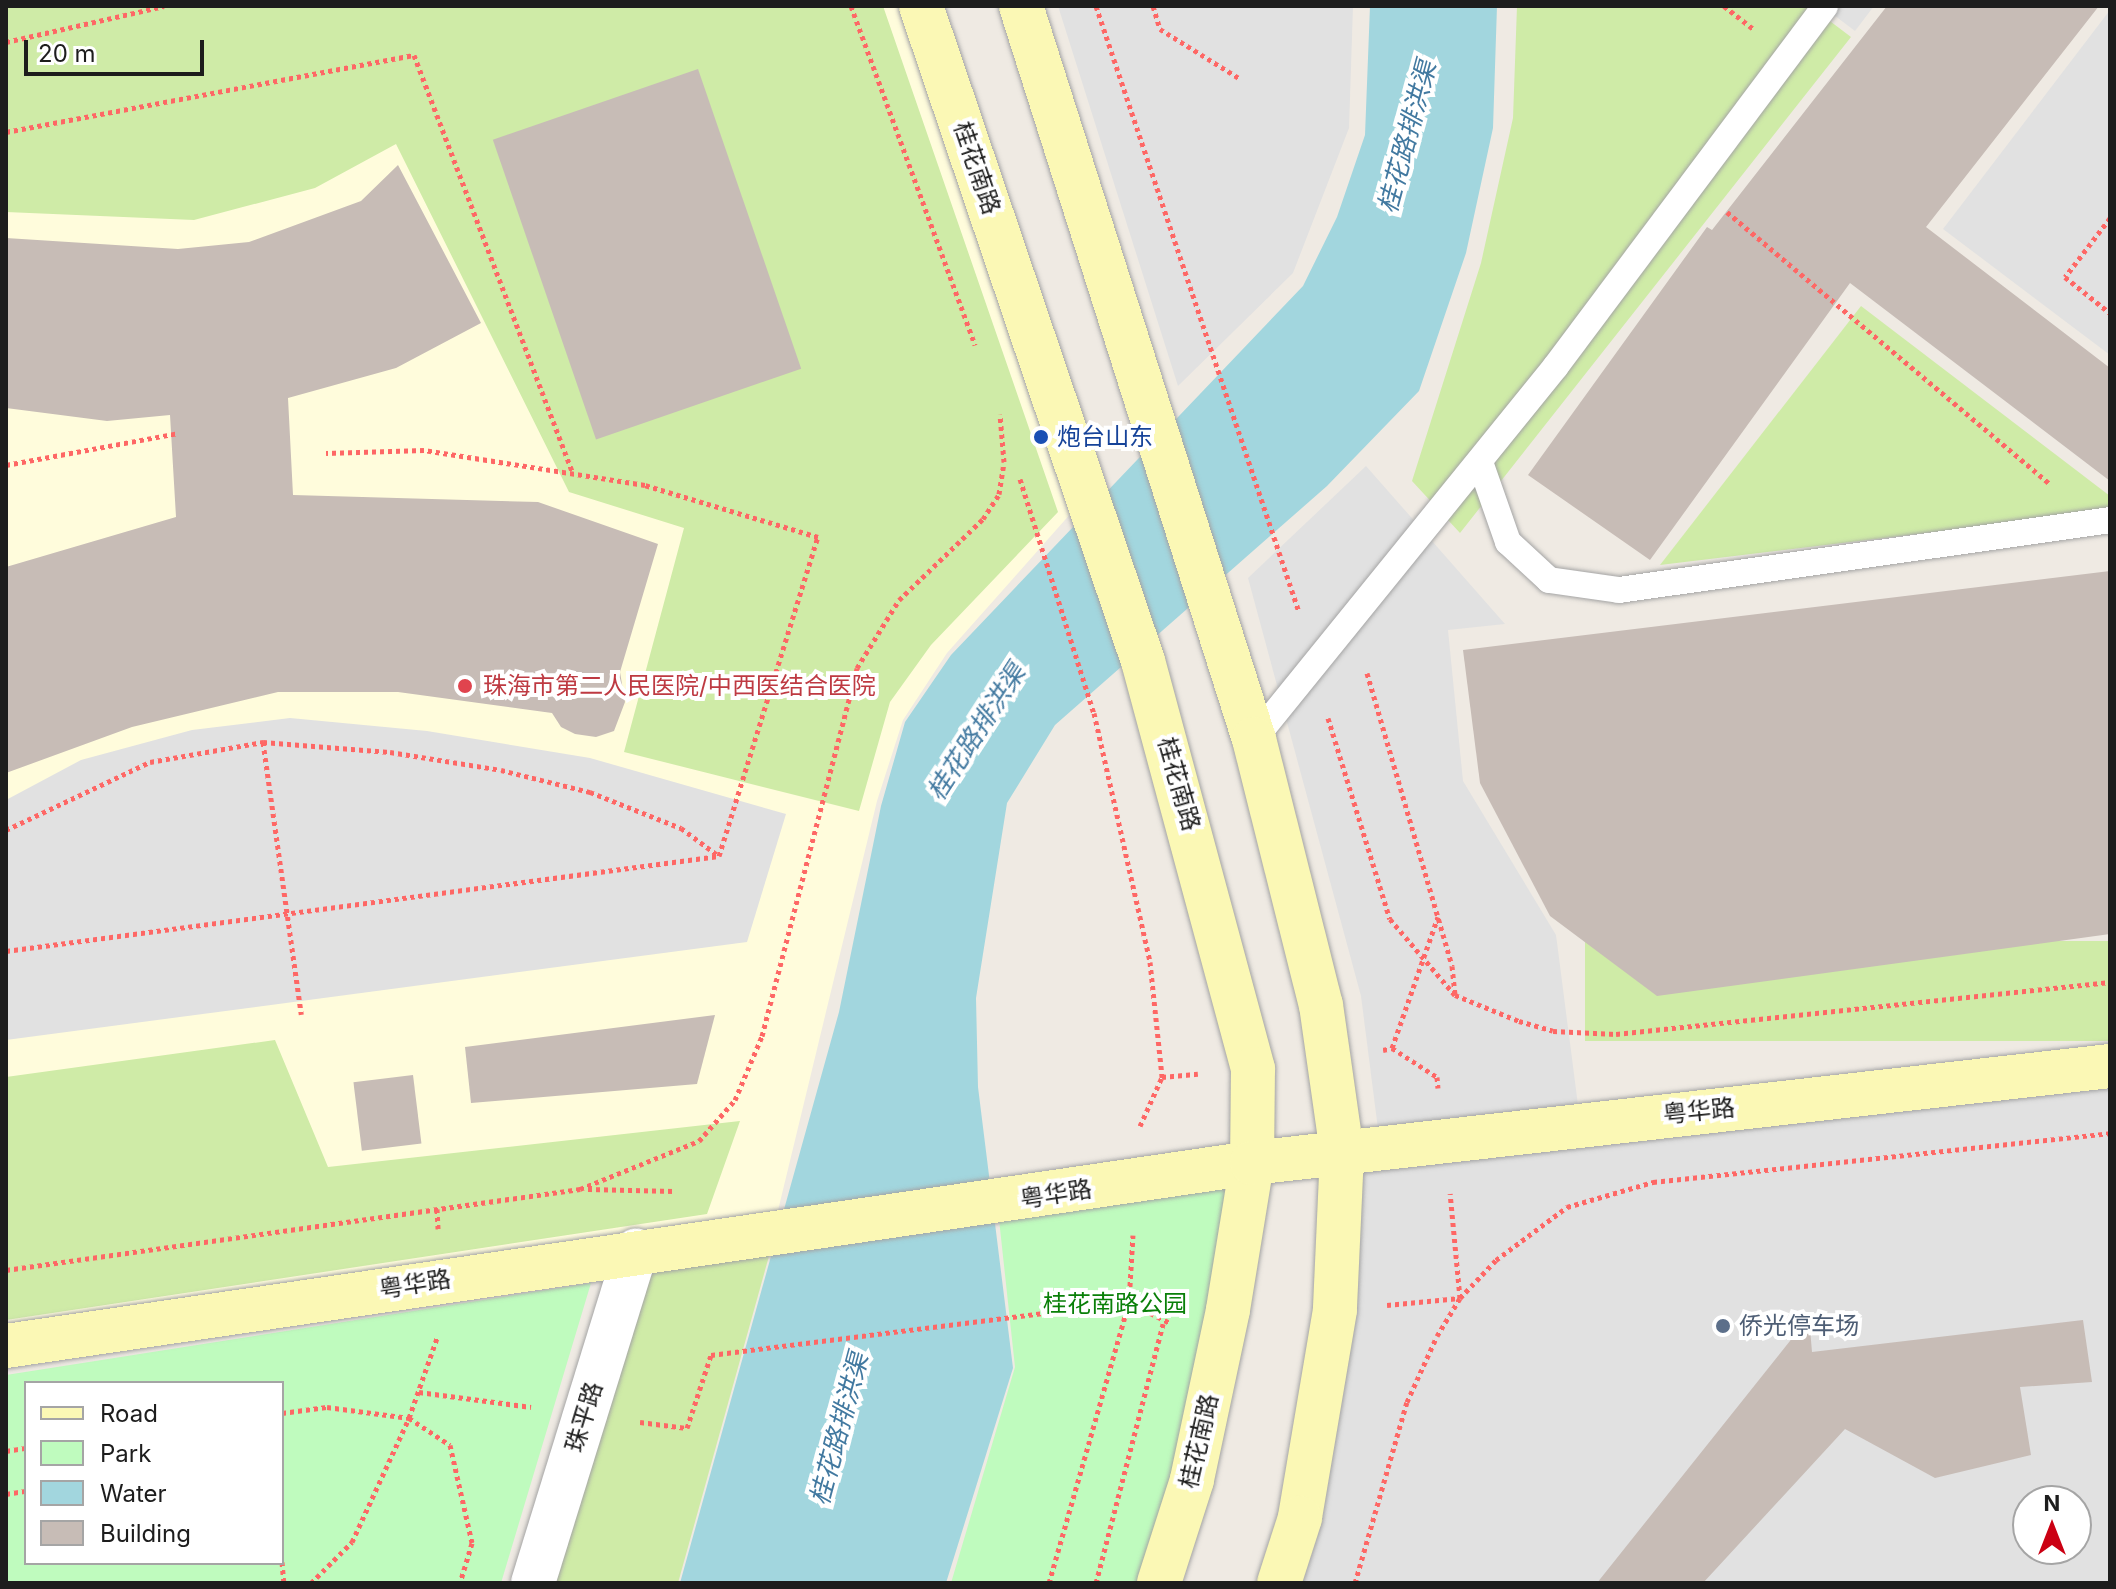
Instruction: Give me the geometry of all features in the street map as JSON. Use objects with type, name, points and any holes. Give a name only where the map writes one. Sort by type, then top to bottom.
[{"type":"main road","name":"桂花南路","points":[[921,6],[1086,483],[1143,661],[1253,1069],[1252,1163],[1192,1480],[1159,1583]]},
{"type":"main road","points":[[1021,6],[1254,739],[1321,1005],[1342,1153],[1335,1310],[1300,1518],[1279,1583]]},
{"type":"main road","name":"粤华路","points":[[6,1346],[636,1251],[964,1208],[1252,1163],[2110,1066]]},
{"type":"street","name":"珠平路","points":[[533,1583],[636,1251]]},
{"type":"lane","points":[[1254,739],[1480,462],[1825,6]]},
{"type":"lane","points":[[1480,462],[1508,542],[1549,580],[1619,590],[2103,521]]},
{"type":"path","points":[[6,42],[164,6]]},
{"type":"path","points":[[851,6],[979,355]]},
{"type":"path","points":[[1096,6],[1275,539],[1315,668],[1349,797],[1390,919],[1422,962],[1455,995],[1553,1031],[1616,1034],[2110,982]]},
{"type":"path","points":[[1153,6],[1160,29],[1239,78]]},
{"type":"path","points":[[6,132],[414,55],[573,473]]},
{"type":"path","points":[[1693,183],[2103,521]]},
{"type":"path","points":[[2110,218],[2065,277],[2110,313]]},
{"type":"path","points":[[580,1189],[699,1141],[735,1100],[762,1036],[857,668],[899,600],[983,519],[999,494],[1004,462],[994,399]]},
{"type":"path","points":[[6,465],[178,433]]},
{"type":"path","points":[[326,453],[424,450],[645,485],[818,537],[719,856]]},
{"type":"path","points":[[1040,543],[1094,713],[1150,962],[1162,1077]]},
{"type":"path","points":[[1352,622],[1439,916],[1455,995]]},
{"type":"path","points":[[6,830],[150,762],[263,742],[390,752],[576,788],[681,828],[719,856]]},
{"type":"path","points":[[263,742],[301,1014]]},
{"type":"path","points":[[6,951],[287,911],[719,856]]},
{"type":"path","points":[[1392,1048],[1439,916]]},
{"type":"path","points":[[1049,1583],[1129,1302],[1138,1128]]},
{"type":"path","points":[[1355,1583],[1407,1402],[1437,1336],[1460,1298],[1496,1260],[1567,1207],[1653,1182],[2110,1133]]},
{"type":"path","points":[[6,1270],[580,1189],[680,1191]]},
{"type":"path","points":[[311,1583],[352,1542],[409,1418],[439,1332],[437,1209]]},
{"type":"path","points":[[711,1355],[1129,1302]]},
{"type":"path","points":[[1096,1583],[1163,1324]]},
{"type":"path","points":[[284,1413],[327,1407],[409,1418],[450,1445],[472,1543],[460,1583]]},
{"type":"shaded area","name":"珠海市第二人民医院/中西医结合医院","points":[[6,6],[901,6],[1072,512],[947,653],[903,720],[877,801],[774,1227],[6,1343]]},
{"type":"shaded area","points":[[1058,6],[1353,6],[1349,128],[1293,273],[1178,386]]},
{"type":"shaded area","points":[[1822,6],[1874,6],[1855,31]]},
{"type":"shaded area","points":[[2110,10],[2110,355],[1943,229]]},
{"type":"shaded area","points":[[1366,466],[1505,624],[1448,630],[1463,781],[1556,935],[1578,1105],[1378,1129],[1361,996],[1248,578]]},
{"type":"shaded area","points":[[290,718],[427,731],[590,758],[786,814],[747,942],[6,1040],[6,800],[81,760],[192,730]]},
{"type":"shaded area","name":"侨光停车场","points":[[2110,1068],[2110,1583],[1283,1583],[1365,1150]]},
{"type":"green space","points":[[6,6],[883,6],[1058,512],[931,645],[890,702],[859,811],[624,752],[684,528],[569,492],[396,144],[315,188],[194,220],[6,212]]},
{"type":"green space","points":[[1517,6],[1810,6],[1851,37],[1460,533],[1412,481],[1481,263],[1513,118]]},
{"type":"green space","points":[[1861,306],[2110,496],[2110,511],[1660,565]]},
{"type":"green space","points":[[1585,941],[2110,941],[2110,1041],[1585,1041]]},
{"type":"green space","points":[[275,1040],[328,1167],[740,1121],[707,1214],[6,1320],[6,1077]]},
{"type":"green space","name":"桂花南路公园","points":[[1228,1177],[1221,1310],[1152,1583],[951,1583],[1015,1367],[998,1210]]},
{"type":"green space","points":[[774,1238],[678,1583],[537,1583],[638,1254]]},
{"type":"green space","points":[[591,1283],[501,1583],[6,1583],[6,1375]]},
{"type":"water","name":"桂花路排洪渠","points":[[1370,6],[1497,6],[1493,128],[1466,253],[1419,391],[1327,486],[1055,725],[1007,803],[976,998],[978,1087],[1013,1368],[946,1583],[680,1583],[839,1012],[881,806],[905,722],[951,655],[1303,286],[1337,217],[1365,135]]},
{"type":"building","points":[[1887,6],[2099,6],[1926,227],[2110,368],[2110,481],[1850,283],[1650,560],[1528,475],[1707,227],[1712,230]]},
{"type":"building","points":[[698,69],[801,369],[596,439],[493,140]]},
{"type":"building","points":[[398,165],[481,323],[396,368],[288,398],[293,495],[538,502],[658,544],[620,672],[625,702],[614,731],[596,737],[575,734],[561,727],[552,713],[398,692],[278,692],[132,727],[6,773],[6,567],[176,517],[170,415],[107,421],[6,408],[6,238],[178,249],[249,242],[361,201]]},
{"type":"building","points":[[2110,571],[2110,934],[1657,996],[1550,916],[1480,783],[1463,650]]},
{"type":"building","points":[[715,1015],[697,1084],[471,1103],[465,1047]]},
{"type":"building","points":[[413,1075],[421,1143],[362,1151],[353,1082]]},
{"type":"building","points":[[1809,1317],[1812,1352],[2083,1320],[2092,1382],[2020,1387],[2031,1455],[1935,1478],[1845,1429],[1703,1583],[1597,1583]]},
{"type":"place","name":"炮台山东","points":[[1041,437]]},
{"type":"place","name":"珠海市第二人民医院/中西医结合医院","points":[[465,686]]},
{"type":"place","name":"侨光停车场","points":[[1723,1326]]}]
